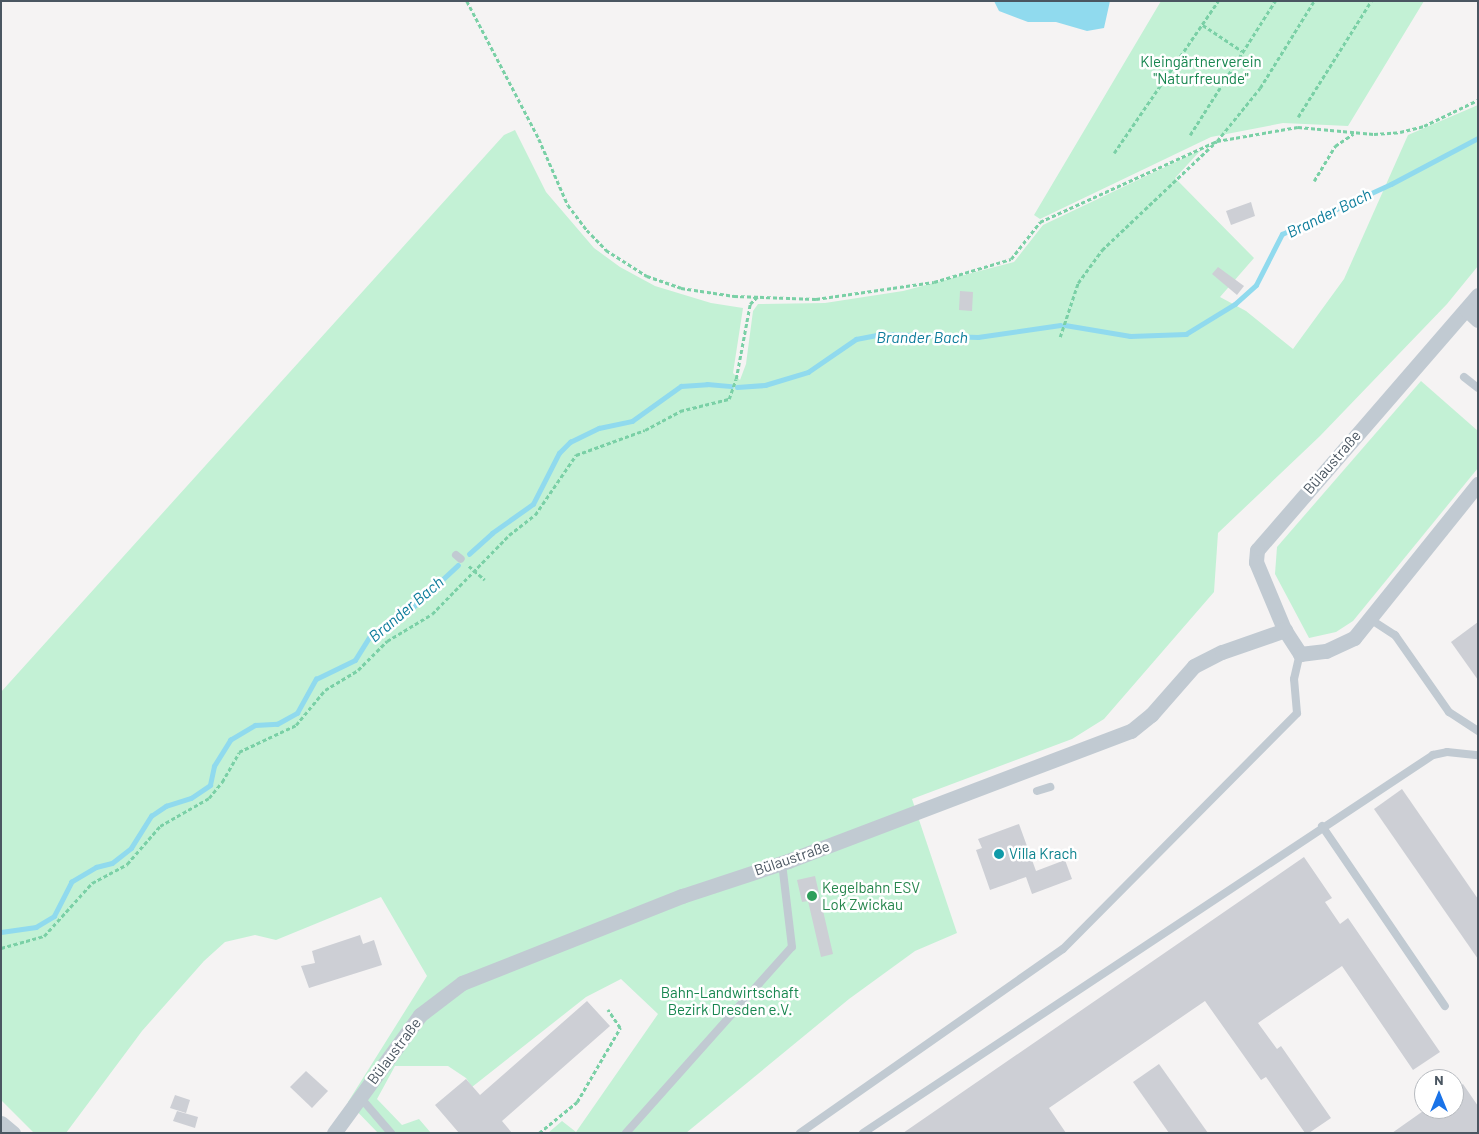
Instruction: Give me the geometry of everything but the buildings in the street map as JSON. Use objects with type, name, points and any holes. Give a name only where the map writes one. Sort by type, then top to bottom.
[{"type":"street","name":"Bülaustraße","points":[[1300,654],[1285,630],[1256,562],[1260,545],[1478,295]]},
{"type":"street","points":[[1466,309],[1478,320]]},
{"type":"street","points":[[1300,654],[1326,651],[1354,638],[1370,619],[1380,603],[1478,484]]},
{"type":"street","name":"Bülaustraße","points":[[334,1133],[420,1016],[462,983],[682,896],[782,863],[1131,731],[1151,715],[1194,666],[1222,652],[1285,630]]},
{"type":"street","points":[[1,1123],[12,1133]]},
{"type":"lane","points":[[1464,377],[1478,388]]},
{"type":"lane","points":[[1370,619],[1395,635],[1449,712],[1478,731]]},
{"type":"lane","points":[[800,1133],[1063,949],[1298,713],[1294,679],[1300,654]]},
{"type":"lane","points":[[863,1133],[1322,826],[1344,816],[1433,755],[1468,752],[1478,755]]},
{"type":"lane","points":[[1037,791],[1050,787]]},
{"type":"lane","points":[[1322,826],[1445,1006]]},
{"type":"lane","points":[[626,1133],[792,947],[782,863]]},
{"type":"lane","points":[[360,1096],[391,1133]]},
{"type":"path","points":[[468,1],[539,139],[568,205],[606,250],[647,276],[681,288],[734,296],[760,295],[816,299],[934,282],[1011,259],[1040,222],[1217,141],[1298,127],[1374,134],[1424,126],[1478,100]]},
{"type":"path","points":[[1114,153],[1218,1]]},
{"type":"path","points":[[1190,135],[1275,1]]},
{"type":"path","points":[[1060,337],[1065,317],[1078,283],[1102,250],[1217,141],[1260,88],[1314,1]]},
{"type":"path","points":[[1298,117],[1371,1]]},
{"type":"path","points":[[1203,25],[1242,51]]},
{"type":"path","points":[[1314,181],[1335,146],[1354,133]]},
{"type":"path","points":[[1,948],[27,943],[50,932],[92,883],[127,864],[160,826],[209,798],[222,782],[239,752],[296,725],[325,690],[358,670],[387,641],[432,614],[509,535],[536,515],[576,455],[645,430],[680,411],[721,404],[732,393],[750,304],[760,295]]},
{"type":"path","points":[[468,565],[485,580]]},
{"type":"path","points":[[539,1133],[578,1102],[620,1028],[608,1010]]},
{"type":"green space","name":"Kleingärtnerverein \"Naturfreunde\"","points":[[1161,1],[1424,1],[1348,126],[1283,123],[1211,137],[1040,219],[1034,215]]},
{"type":"green space","name":"Bahn-Landwirtschaft Bezirk Dresden e.V.","points":[[1478,105],[1478,266],[1447,304],[1320,436],[1218,533],[1214,592],[1104,719],[1072,739],[912,799],[957,933],[915,951],[849,999],[686,1133],[548,1133],[562,1121],[576,1132],[658,1014],[621,979],[586,997],[472,1087],[466,1078],[448,1066],[395,1066],[377,1099],[402,1125],[419,1119],[431,1133],[378,1133],[348,1102],[427,976],[381,897],[276,940],[255,935],[225,942],[204,961],[142,1031],[66,1133],[34,1133],[1,1100],[1,692],[504,135],[515,130],[546,192],[594,248],[620,267],[655,286],[711,303],[743,308],[733,373],[740,380],[746,364],[753,311],[758,304],[825,303],[903,291],[1014,262],[1043,225],[1201,150],[1175,178],[1254,258],[1220,297],[1246,311],[1293,349],[1344,279],[1408,135]]},
{"type":"green space","points":[[1421,381],[1478,431],[1478,468],[1353,621],[1336,632],[1309,638],[1275,574],[1277,547]]},
{"type":"water","points":[[994,1],[1110,1],[1104,28],[1087,31],[1056,22],[1028,22],[999,11]]},
{"type":"waterway","name":"Brander Bach","points":[[1065,325],[1130,336],[1186,334],[1235,304],[1256,285],[1282,234],[1391,184],[1478,138]]},
{"type":"waterway","name":"Brander Bach","points":[[737,387],[765,385],[808,372],[856,339],[882,334],[978,337],[1060,325]]},
{"type":"waterway","name":"Brander Bach","points":[[469,554],[492,533],[533,504],[559,453],[570,442],[599,428],[632,421],[681,386],[707,384],[731,386]]},
{"type":"waterway","name":"Brander Bach","points":[[1,932],[36,927],[54,916],[71,882],[96,867],[112,863],[131,848],[151,816],[166,806],[191,798],[210,785],[214,766],[230,740],[255,725],[277,724],[297,713],[316,679],[355,660],[369,638],[411,609],[458,565]]},
{"type":"place","name":"Villa Krach","points":[[999,854]]},
{"type":"place","name":"Kegelbahn ESV Lok Zwickau","points":[[812,896]]}]
